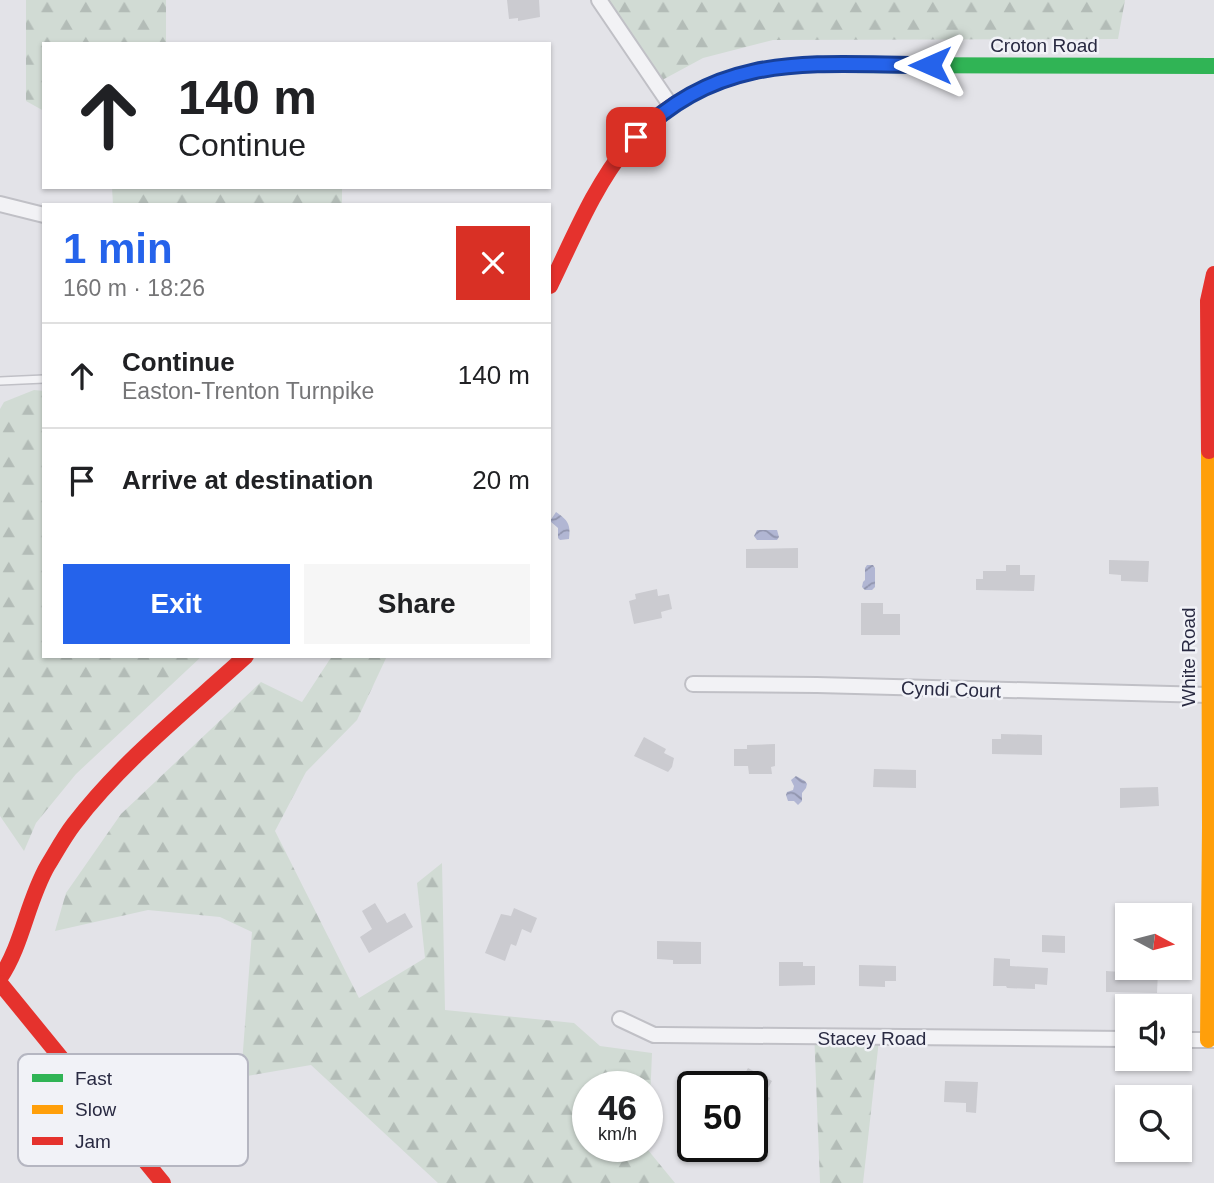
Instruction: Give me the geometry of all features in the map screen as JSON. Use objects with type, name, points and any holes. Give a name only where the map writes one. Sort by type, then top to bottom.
[{"type":"main road","name":"Croton Road","points":[[551,284],[593,201],[626,147],[671,106],[718,82],[746,72],[804,65],[1214,65]]},
{"type":"main road","name":"White Road","points":[[1211,1040],[1208,301],[1214,274]]},
{"type":"main road","points":[[0,978],[11,962],[46,869],[73,825],[123,768],[244,658]]},
{"type":"main road","points":[[0,983],[58,1054]]},
{"type":"main road","points":[[149,1166],[163,1183]]},
{"type":"street","points":[[599,0],[671,106]]},
{"type":"street","points":[[0,204],[42,214]]},
{"type":"street","name":"Cyndi Court","points":[[693,684],[1209,695]]},
{"type":"street","name":"Stacey Road","points":[[620,1019],[654,1035],[1115,1039]]},
{"type":"street","points":[[1192,1040],[1211,1040]]},
{"type":"lane","points":[[0,381],[42,379]]},
{"type":"green space","points":[[26,0],[166,0],[166,42],[42,42],[42,110],[26,101]]},
{"type":"green space","points":[[597,0],[1125,0],[1118,39],[773,40],[703,58],[653,85]]},
{"type":"green space","points":[[112,189],[342,189],[342,203],[113,203]]},
{"type":"green space","points":[[34,390],[42,391],[42,658],[200,658],[76,774],[36,823],[24,851],[0,816],[0,409],[4,402]]},
{"type":"green space","points":[[331,658],[386,658],[357,720],[306,772],[275,831],[359,998],[425,958],[417,883],[442,863],[445,1010],[574,1023],[600,1046],[652,1053],[651,1071],[572,1071],[572,1162],[658,1162],[675,1183],[438,1183],[311,1065],[248,1076],[248,1054],[243,1054],[252,932],[220,917],[148,910],[55,931],[66,893],[121,814],[261,682],[302,702]]},
{"type":"green space","points":[[814,1030],[880,1031],[863,1183],[820,1183]]},
{"type":"water","points":[[556,512],[568,523],[569,539],[558,538],[558,528],[551,520]]},
{"type":"water","points":[[757,530],[777,530],[779,537],[777,540],[757,540],[754,536]]},
{"type":"water","points":[[867,565],[873,565],[875,568],[875,587],[872,590],[862,587]]},
{"type":"water","points":[[796,776],[807,784],[802,793],[802,801],[798,805],[794,801],[788,801],[786,795],[793,790],[791,780]]},
{"type":"building","points":[[507,0],[539,0],[540,17],[518,21],[518,18],[509,19]]},
{"type":"building","points":[[798,548],[798,568],[746,568],[746,549]]},
{"type":"building","points":[[1109,560],[1149,561],[1148,582],[1121,581],[1121,575],[1109,574]]},
{"type":"building","points":[[1006,565],[1020,565],[1020,575],[1035,575],[1034,591],[976,590],[976,579],[983,579],[983,571],[1006,571]]},
{"type":"building","points":[[657,589],[658,596],[669,594],[672,609],[661,612],[662,618],[634,624],[629,601],[636,599],[635,594]]},
{"type":"building","points":[[861,603],[883,603],[883,614],[900,614],[900,635],[861,635]]},
{"type":"building","points":[[1001,734],[1042,735],[1042,755],[992,754],[992,739],[1001,739]]},
{"type":"building","points":[[644,737],[666,749],[664,753],[674,758],[668,772],[634,756]]},
{"type":"building","points":[[775,744],[775,766],[771,767],[772,774],[749,774],[748,766],[734,766],[734,749],[747,749],[747,745]]},
{"type":"building","points":[[874,769],[916,770],[916,788],[873,787]]},
{"type":"building","points":[[1158,787],[1159,806],[1120,808],[1120,788]]},
{"type":"building","points":[[375,903],[387,923],[405,913],[413,927],[369,953],[360,937],[372,929],[362,911]]},
{"type":"building","points":[[514,908],[537,918],[531,933],[522,929],[516,946],[511,944],[505,961],[485,953],[501,914],[511,916]]},
{"type":"building","points":[[1042,935],[1065,936],[1065,953],[1042,952]]},
{"type":"building","points":[[657,941],[701,942],[701,964],[673,964],[673,960],[657,959]]},
{"type":"building","points":[[994,958],[1010,959],[1010,966],[1048,968],[1047,985],[1035,984],[1035,989],[993,986]]},
{"type":"building","points":[[779,962],[803,962],[803,966],[815,966],[815,985],[779,986]]},
{"type":"building","points":[[859,965],[896,966],[896,981],[885,981],[885,987],[859,986]]},
{"type":"building","points":[[1106,971],[1115,972],[1115,980],[1158,980],[1157,993],[1106,992]]},
{"type":"building","points":[[945,1081],[978,1082],[976,1113],[966,1112],[966,1103],[944,1102]]},
{"type":"traffic: fast","points":[[848,65],[1214,66]]},
{"type":"traffic: slow","points":[[1208,1040],[1209,451]]},
{"type":"traffic: jam","points":[[551,284],[585,213],[616,161],[645,127],[664,111],[708,87],[755,71],[804,65],[848,65]]},
{"type":"traffic: jam","points":[[1209,451],[1208,301],[1214,274]]},
{"type":"traffic: jam","points":[[0,978],[14,951],[41,879],[74,824],[134,757],[244,658]]},
{"type":"traffic: jam","points":[[0,983],[58,1054]]},
{"type":"traffic: jam","points":[[149,1166],[163,1183]]},
{"type":"route","points":[[636,137],[671,106],[718,82],[746,72],[804,65],[930,65]]}]
